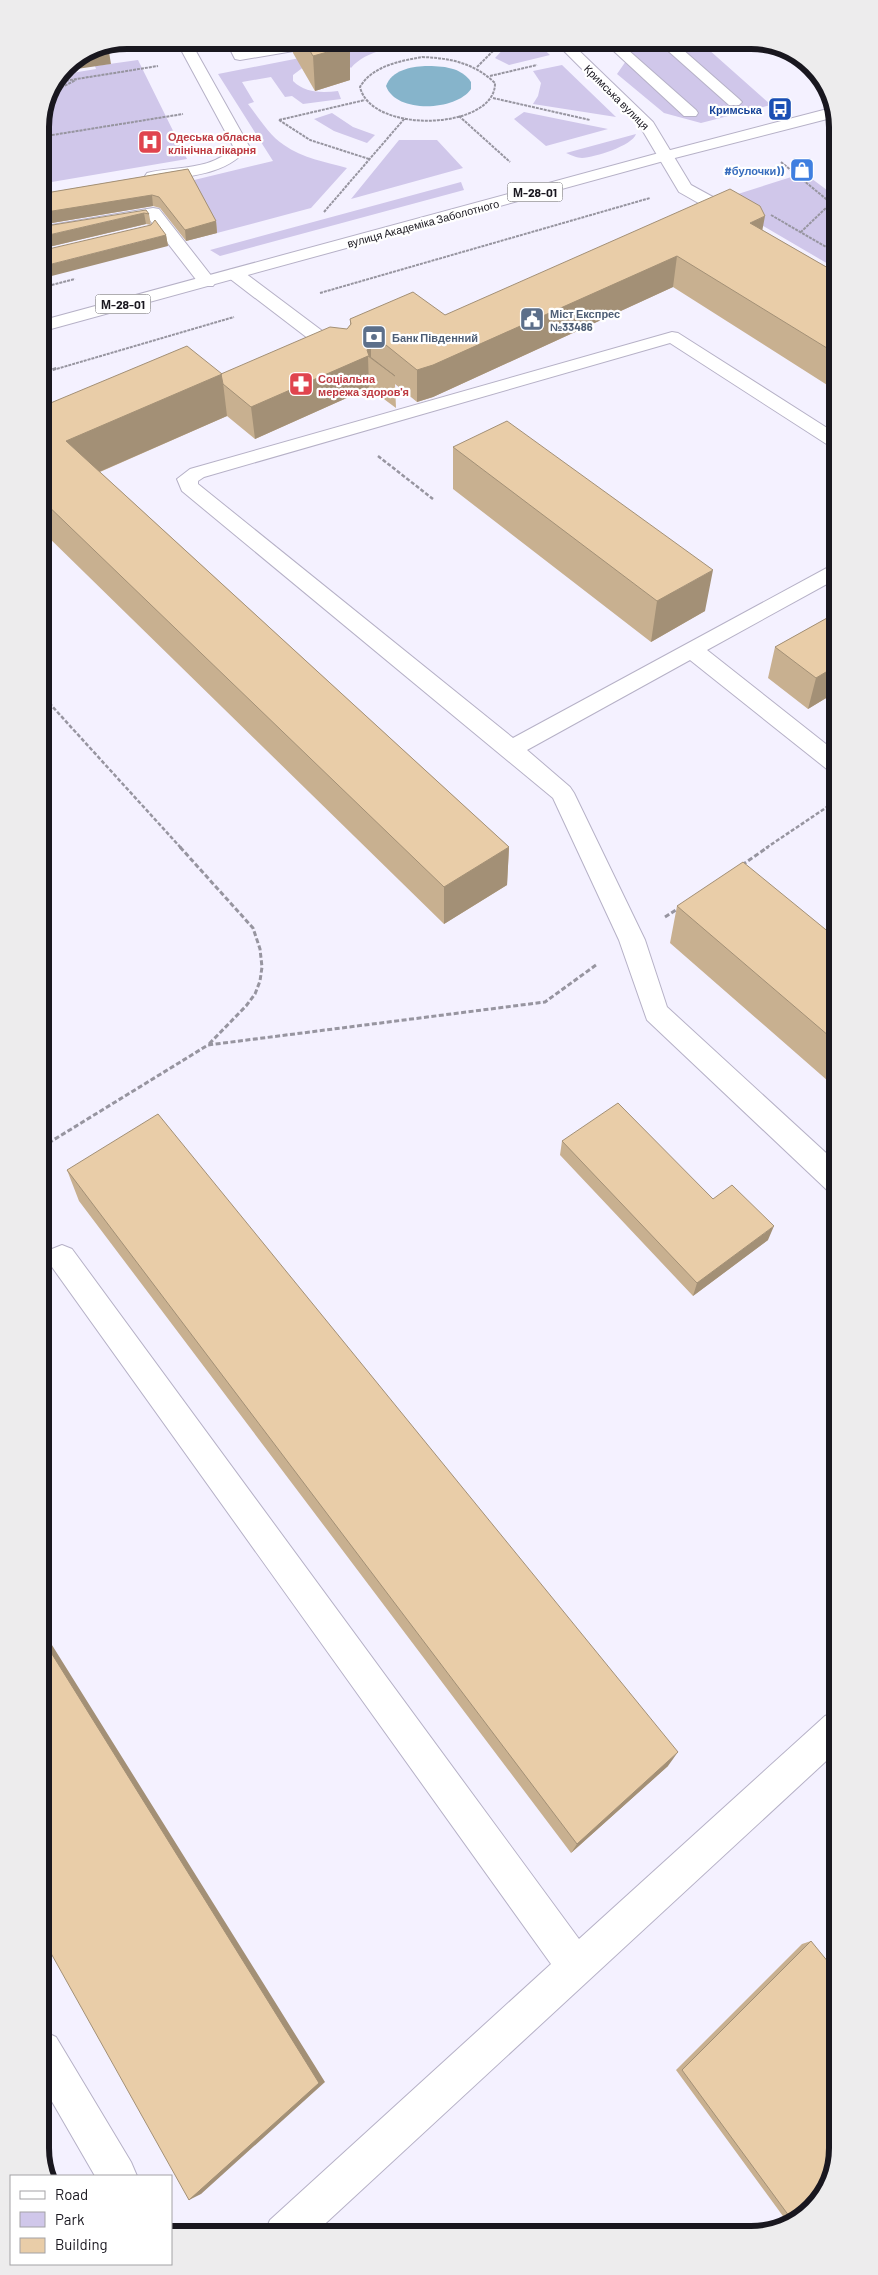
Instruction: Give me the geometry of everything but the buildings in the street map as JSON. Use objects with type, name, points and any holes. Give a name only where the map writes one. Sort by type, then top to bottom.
[{"type":"main road","points":[[136,178],[212,166],[232,158],[241,146],[187,49]]},
{"type":"main road","points":[[237,49],[240,56],[281,49]]},
{"type":"main road","name":"Кримська вулиця","points":[[569,49],[647,125],[685,188]]},
{"type":"main road","points":[[619,49],[690,113]]},
{"type":"main road","points":[[673,49],[734,102]]},
{"type":"main road","name":"вулиця Академіка Заболотного","points":[[49,325],[665,156],[828,114]]},
{"type":"main road","points":[[685,188],[752,226]]},
{"type":"main road","points":[[49,230],[153,212],[206,282]]},
{"type":"main road","points":[[135,233],[164,226]]},
{"type":"main road","points":[[235,274],[342,355]]},
{"type":"main road","points":[[829,437],[672,337],[406,404],[345,430],[197,473],[187,478],[189,487],[511,749],[562,793],[632,940],[656,1013],[829,1174]]},
{"type":"main road","points":[[511,749],[829,574]]},
{"type":"main road","points":[[692,650],[829,758]]},
{"type":"main road","points":[[62,1258],[576,1967]]},
{"type":"main road","points":[[293,2226],[829,1735]]},
{"type":"main road","points":[[49,2060],[116,2175]]},
{"type":"path","points":[[477,67],[495,49]]},
{"type":"path","points":[[489,76],[576,56]]},
{"type":"path","points":[[422,57],[442,58],[477,67],[489,76],[495,83],[496,91],[492,98],[475,110],[459,116],[442,119],[405,118],[388,114],[366,100],[361,90],[363,81],[372,72],[394,62],[422,57]]},
{"type":"path","points":[[64,81],[193,61]]},
{"type":"path","points":[[59,88],[79,78]]},
{"type":"path","points":[[492,98],[595,121]]},
{"type":"path","points":[[366,100],[279,120],[310,140],[369,159]]},
{"type":"path","points":[[49,136],[220,108]]},
{"type":"path","points":[[459,116],[510,162]]},
{"type":"path","points":[[323,213],[405,118]]},
{"type":"path","points":[[773,164],[790,160]]},
{"type":"path","points":[[49,371],[685,188]]},
{"type":"path","points":[[829,205],[801,232],[829,248]]},
{"type":"path","points":[[345,430],[433,499]]},
{"type":"path","points":[[49,703],[253,928],[261,950],[263,972],[255,995],[208,1046],[49,1144]]},
{"type":"path","points":[[738,867],[829,806]]},
{"type":"path","points":[[208,1046],[545,1002],[681,906]]},
{"type":"green space","points":[[346,49],[388,49],[362,59],[351,68],[348,65],[305,66],[293,75],[293,81],[303,88],[320,92],[338,91],[341,99],[303,104],[292,96],[285,97],[271,77],[242,82],[254,102],[248,104],[264,126],[279,141],[306,156],[347,168],[311,208],[217,233],[190,181],[273,161],[218,74]]},
{"type":"green space","points":[[503,49],[544,49],[550,55],[509,65],[495,58]]},
{"type":"green space","points":[[613,49],[708,49],[771,105],[701,123],[664,113],[617,74],[626,61]]},
{"type":"green space","points":[[138,60],[187,159],[49,182],[49,122],[51,107],[57,92],[70,73],[96,69],[95,66]]},
{"type":"green space","points":[[562,65],[616,117],[533,104],[538,96],[541,83],[533,71]]},
{"type":"green space","points":[[524,112],[608,129],[546,146],[514,119]]},
{"type":"green space","points":[[332,113],[353,127],[375,135],[367,143],[334,131],[314,119]]},
{"type":"green space","points":[[636,134],[628,143],[621,147],[595,156],[580,158],[566,153]]},
{"type":"green space","points":[[399,140],[437,140],[463,168],[351,199]]},
{"type":"green space","points":[[804,173],[829,192],[829,264],[719,200]]},
{"type":"green space","points":[[461,182],[464,190],[220,256],[210,250]]},
{"type":"water","points":[[425,66],[457,70],[471,82],[471,89],[453,102],[427,106],[413,105],[401,101],[392,95],[386,86],[393,76],[402,70]]},
{"type":"place","name":"Кримська","points":[[780,109]]},
{"type":"place","name":"Одеська обласна клінічна лікарня","points":[[150,142]]},
{"type":"place","name":"#булочки))","points":[[802,170]]},
{"type":"place","name":"Міст Експрес №33486","points":[[532,319]]},
{"type":"place","name":"Банк Південний","points":[[374,337]]},
{"type":"place","name":"Соціальна мережа здоров'я","points":[[301,384]]}]
